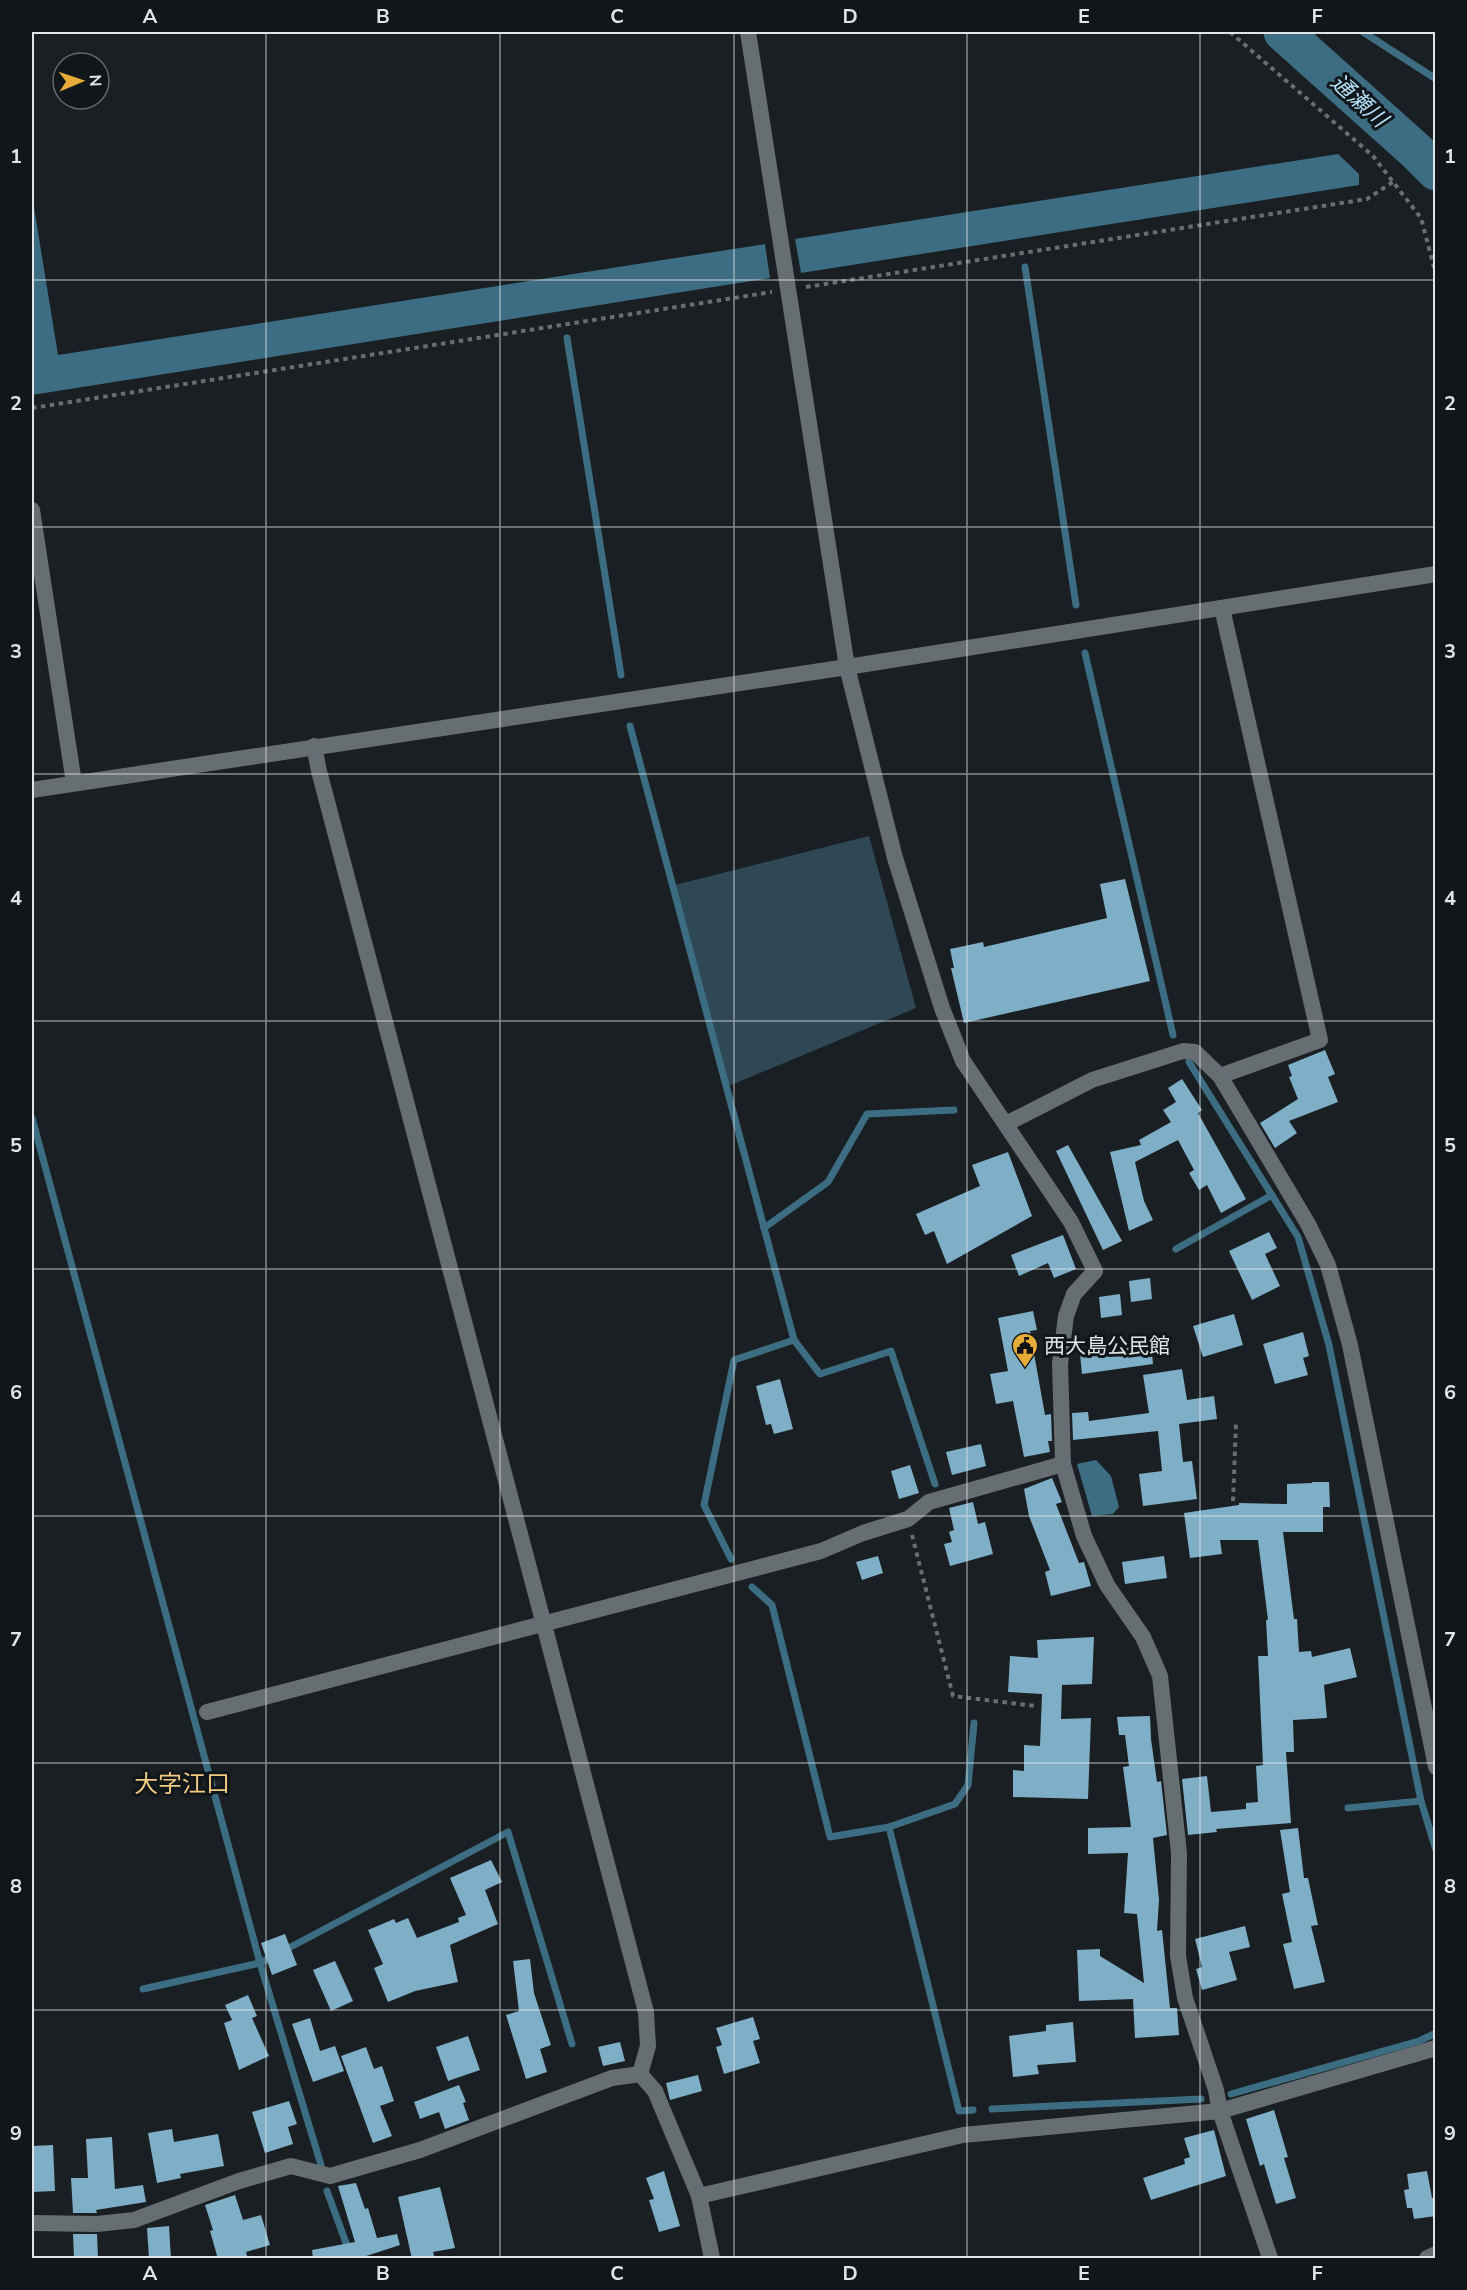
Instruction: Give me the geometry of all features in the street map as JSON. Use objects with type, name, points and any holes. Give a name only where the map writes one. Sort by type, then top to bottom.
[{"type":"street","points":[[748,32],[847,667],[895,858],[942,1008],[963,1061],[1071,1222],[1095,1271],[1074,1294],[1066,1316],[1060,1364],[1063,1464],[1084,1536],[1107,1585],[1143,1637],[1160,1676],[1179,1853],[1178,1956],[1185,1998],[1270,2259]]},
{"type":"street","points":[[32,510],[74,783]]},
{"type":"street","points":[[32,789],[847,667],[1436,574]]},
{"type":"street","points":[[1220,1076],[1320,1040],[1222,608]]},
{"type":"street","points":[[314,746],[646,2012],[648,2046],[640,2074]]},
{"type":"street","points":[[1006,1124],[1092,1080],[1182,1051],[1195,1052],[1220,1076],[1308,1224],[1328,1265],[1350,1345],[1436,1767]]},
{"type":"street","points":[[207,1712],[821,1551],[863,1533],[908,1519],[929,1502],[1063,1464]]},
{"type":"street","points":[[699,2196],[963,2135],[1220,2111],[1436,2048]]},
{"type":"street","points":[[640,2074],[655,2091],[699,2196],[711,2259]]},
{"type":"street","points":[[32,2223],[97,2224],[134,2220],[239,2181],[291,2166],[330,2176],[420,2150],[612,2078],[640,2074]]},
{"type":"street","points":[[1427,2259],[1436,2254]]},
{"type":"path","points":[[1230,32],[1373,156],[1421,218],[1436,274]]},
{"type":"path","points":[[32,408],[1367,199],[1393,182]]},
{"type":"path","points":[[1233,1501],[1236,1423]]},
{"type":"path","points":[[908,1519],[953,1696],[1035,1706]]},
{"type":"shaded area","points":[[1338,154],[1359,174],[1359,185],[801,273],[795,239]]},
{"type":"shaded area","points":[[32,195],[58,355],[765,244],[770,278],[32,395]]},
{"type":"shaded area","points":[[869,836],[916,1008],[724,1088],[671,886]]},
{"type":"shaded area","points":[[1096,1460],[1111,1476],[1119,1507],[1113,1514],[1092,1516],[1077,1464]]},
{"type":"building","points":[[1125,879],[1150,981],[964,1023],[951,968],[954,968],[950,949],[983,942],[984,947],[1107,918],[1100,884]]},
{"type":"building","points":[[1325,1050],[1335,1074],[1328,1077],[1338,1102],[1289,1121],[1297,1133],[1275,1148],[1260,1123],[1298,1099],[1289,1077],[1292,1076],[1288,1065]]},
{"type":"building","points":[[1182,1079],[1202,1110],[1198,1113],[1246,1199],[1221,1213],[1207,1185],[1199,1190],[1189,1173],[1194,1170],[1178,1140],[1135,1162],[1144,1201],[1153,1220],[1129,1231],[1110,1152],[1141,1145],[1139,1140],[1171,1122],[1163,1110],[1176,1102],[1168,1088]]},
{"type":"building","points":[[1068,1145],[1122,1241],[1103,1250],[1056,1151]]},
{"type":"building","points":[[1008,1152],[1032,1216],[947,1264],[934,1231],[925,1235],[916,1214],[980,1186],[972,1165]]},
{"type":"building","points":[[1269,1232],[1277,1248],[1265,1254],[1280,1286],[1252,1300],[1229,1251]]},
{"type":"building","points":[[1063,1235],[1076,1269],[1054,1278],[1048,1263],[1019,1276],[1011,1255]]},
{"type":"building","points":[[1150,1278],[1152,1299],[1131,1302],[1129,1281]]},
{"type":"building","points":[[1120,1294],[1122,1315],[1101,1318],[1099,1297]]},
{"type":"building","points":[[1033,1311],[1037,1330],[1030,1331],[1045,1415],[1051,1414],[1052,1441],[1048,1441],[1050,1452],[1024,1457],[1013,1401],[996,1404],[990,1374],[1008,1371],[998,1318]]},
{"type":"building","points":[[1234,1314],[1243,1345],[1203,1357],[1193,1326]]},
{"type":"building","points":[[1303,1332],[1309,1356],[1303,1358],[1308,1375],[1275,1384],[1263,1344]]},
{"type":"building","points":[[1151,1344],[1153,1364],[1082,1374],[1080,1354]]},
{"type":"building","points":[[1182,1369],[1187,1400],[1214,1396],[1217,1419],[1179,1424],[1183,1462],[1192,1461],[1197,1499],[1143,1506],[1139,1474],[1162,1471],[1158,1431],[1073,1440],[1072,1413],[1088,1412],[1089,1421],[1149,1413],[1143,1375]]},
{"type":"building","points":[[780,1379],[793,1429],[774,1434],[771,1424],[766,1425],[756,1386]]},
{"type":"building","points":[[981,1444],[986,1466],[952,1475],[946,1452]]},
{"type":"building","points":[[910,1465],[919,1493],[899,1499],[891,1471]]},
{"type":"building","points":[[1052,1478],[1062,1502],[1056,1504],[1079,1563],[1084,1562],[1091,1586],[1051,1596],[1045,1572],[1050,1570],[1029,1516],[1024,1489]]},
{"type":"building","points":[[1329,1482],[1330,1507],[1323,1507],[1323,1532],[1283,1532],[1294,1619],[1297,1619],[1299,1652],[1311,1651],[1312,1657],[1350,1648],[1357,1677],[1324,1685],[1327,1718],[1293,1720],[1294,1752],[1286,1752],[1291,1823],[1216,1829],[1217,1832],[1188,1835],[1182,1779],[1207,1776],[1211,1812],[1246,1809],[1246,1803],[1258,1802],[1256,1766],[1263,1765],[1258,1656],[1268,1656],[1266,1620],[1268,1620],[1258,1540],[1220,1540],[1222,1554],[1190,1558],[1184,1513],[1239,1505],[1239,1503],[1287,1504],[1287,1484]]},
{"type":"building","points":[[973,1502],[978,1524],[985,1522],[993,1554],[950,1566],[944,1544],[952,1542],[949,1532],[954,1530],[949,1508]]},
{"type":"building","points":[[878,1556],[883,1573],[862,1580],[856,1562]]},
{"type":"building","points":[[1164,1556],[1167,1578],[1125,1584],[1122,1562]]},
{"type":"building","points":[[1094,1637],[1092,1684],[1062,1685],[1061,1719],[1091,1718],[1088,1799],[1013,1797],[1013,1770],[1024,1771],[1024,1745],[1040,1746],[1042,1694],[1008,1692],[1010,1656],[1038,1658],[1037,1640]]},
{"type":"building","points":[[1150,1716],[1157,1782],[1161,1781],[1167,1835],[1153,1838],[1159,1900],[1157,1931],[1162,1930],[1170,2008],[1177,2008],[1179,2035],[1135,2038],[1133,1999],[1079,2001],[1077,1950],[1100,1949],[1100,1956],[1144,1983],[1137,1914],[1124,1913],[1128,1853],[1088,1854],[1088,1828],[1131,1827],[1123,1767],[1129,1766],[1125,1735],[1119,1735],[1117,1717]]},
{"type":"building","points":[[1298,1828],[1304,1878],[1308,1878],[1318,1925],[1311,1926],[1325,1982],[1294,1989],[1283,1944],[1292,1942],[1282,1894],[1290,1892],[1280,1830]]},
{"type":"building","points":[[491,1860],[502,1882],[485,1890],[498,1924],[450,1945],[458,1982],[415,1991],[388,2002],[374,1968],[383,1964],[368,1930],[394,1919],[396,1923],[408,1918],[417,1938],[459,1922],[458,1918],[466,1915],[450,1878]]},
{"type":"building","points":[[1245,1926],[1250,1947],[1229,1952],[1237,1980],[1202,1990],[1196,1969],[1202,1967],[1195,1939]]},
{"type":"building","points":[[285,1934],[297,1965],[272,1975],[261,1943]]},
{"type":"building","points":[[530,1959],[534,1993],[551,2045],[540,2049],[547,2072],[526,2079],[506,2015],[519,2011],[513,1961]]},
{"type":"building","points":[[335,1961],[353,2001],[331,2011],[313,1970]]},
{"type":"building","points":[[248,1995],[257,2016],[252,2018],[269,2056],[239,2070],[224,2023],[232,2020],[225,2005]]},
{"type":"building","points":[[753,2017],[760,2039],[753,2041],[760,2063],[724,2074],[716,2047],[722,2045],[716,2028]]},
{"type":"building","points":[[310,2018],[320,2051],[335,2046],[344,2071],[313,2082],[292,2024]]},
{"type":"building","points":[[1073,2022],[1076,2062],[1037,2065],[1039,2074],[1013,2077],[1009,2036],[1046,2031],[1046,2025]]},
{"type":"building","points":[[468,2036],[480,2070],[448,2081],[436,2047]]},
{"type":"building","points":[[620,2042],[625,2061],[603,2066],[598,2047]]},
{"type":"building","points":[[366,2047],[374,2069],[382,2066],[394,2101],[380,2106],[392,2136],[373,2143],[341,2056]]},
{"type":"building","points":[[698,2075],[702,2091],[670,2100],[666,2083]]},
{"type":"building","points":[[459,2085],[466,2102],[463,2103],[469,2120],[445,2129],[439,2112],[420,2119],[414,2102]]},
{"type":"building","points":[[289,2101],[297,2124],[288,2127],[293,2144],[265,2153],[252,2112]]},
{"type":"building","points":[[1274,2110],[1288,2157],[1284,2158],[1296,2198],[1276,2204],[1264,2164],[1260,2166],[1246,2119]]},
{"type":"building","points":[[172,2129],[174,2142],[218,2134],[224,2166],[180,2174],[181,2178],[157,2183],[148,2133]]},
{"type":"building","points":[[1214,2130],[1226,2176],[1151,2200],[1143,2178],[1185,2164],[1184,2159],[1190,2157],[1184,2138]]},
{"type":"building","points":[[112,2137],[115,2189],[143,2185],[146,2202],[96,2210],[97,2213],[73,2213],[71,2178],[88,2178],[86,2139]]},
{"type":"building","points":[[53,2145],[55,2191],[32,2192],[32,2146]]},
{"type":"building","points":[[664,2171],[680,2226],[659,2232],[649,2200],[654,2199],[646,2178]]},
{"type":"building","points":[[1427,2171],[1432,2198],[1436,2197],[1436,2216],[1414,2219],[1412,2208],[1407,2208],[1404,2190],[1409,2189],[1407,2174]]},
{"type":"building","points":[[356,2183],[365,2209],[368,2208],[377,2238],[397,2234],[400,2245],[357,2259],[313,2259],[312,2250],[355,2242],[338,2186]]},
{"type":"building","points":[[440,2187],[455,2248],[433,2252],[435,2259],[412,2259],[398,2197]]},
{"type":"building","points":[[235,2195],[243,2220],[261,2215],[270,2245],[246,2252],[248,2259],[218,2259],[210,2231],[213,2230],[205,2205]]},
{"type":"building","points":[[169,2226],[171,2259],[149,2259],[147,2228]]},
{"type":"building","points":[[73,2234],[97,2234],[98,2257],[74,2258]]},
{"type":"waterway","name":"通瀬川","points":[[1283,32],[1436,171]]},
{"type":"waterway","points":[[1363,32],[1436,79]]},
{"type":"waterway","points":[[1025,267],[1076,605]]},
{"type":"waterway","points":[[567,338],[621,675]]},
{"type":"waterway","points":[[1085,653],[1173,1035]]},
{"type":"waterway","points":[[630,726],[794,1340],[734,1360],[704,1505],[731,1559]]},
{"type":"waterway","points":[[1189,1062],[1298,1237],[1329,1345],[1421,1801],[1436,1850]]},
{"type":"waterway","points":[[764,1228],[828,1182],[867,1114],[954,1110]]},
{"type":"waterway","points":[[32,1118],[260,1963],[274,1956]]},
{"type":"waterway","points":[[1176,1249],[1272,1195]]},
{"type":"waterway","points":[[794,1340],[820,1374],[891,1351],[935,1484]]},
{"type":"waterway","points":[[752,1587],[772,1605],[830,1837],[889,1827]]},
{"type":"waterway","points":[[973,2110],[959,2111],[889,1827],[955,1804],[968,1785],[974,1723]]},
{"type":"waterway","points":[[1348,1808],[1421,1801]]},
{"type":"waterway","points":[[283,1951],[508,1832],[572,2044]]},
{"type":"waterway","points":[[143,1989],[260,1963],[321,2165]]},
{"type":"waterway","points":[[1231,2094],[1419,2041],[1436,2033]]},
{"type":"waterway","points":[[992,2109],[1201,2099]]},
{"type":"waterway","points":[[327,2191],[349,2251]]},
{"type":"place","name":"西大島公民館","points":[[1025,1369]]},
{"type":"district","name":"大字江口","points":[[182,1784]]}]
